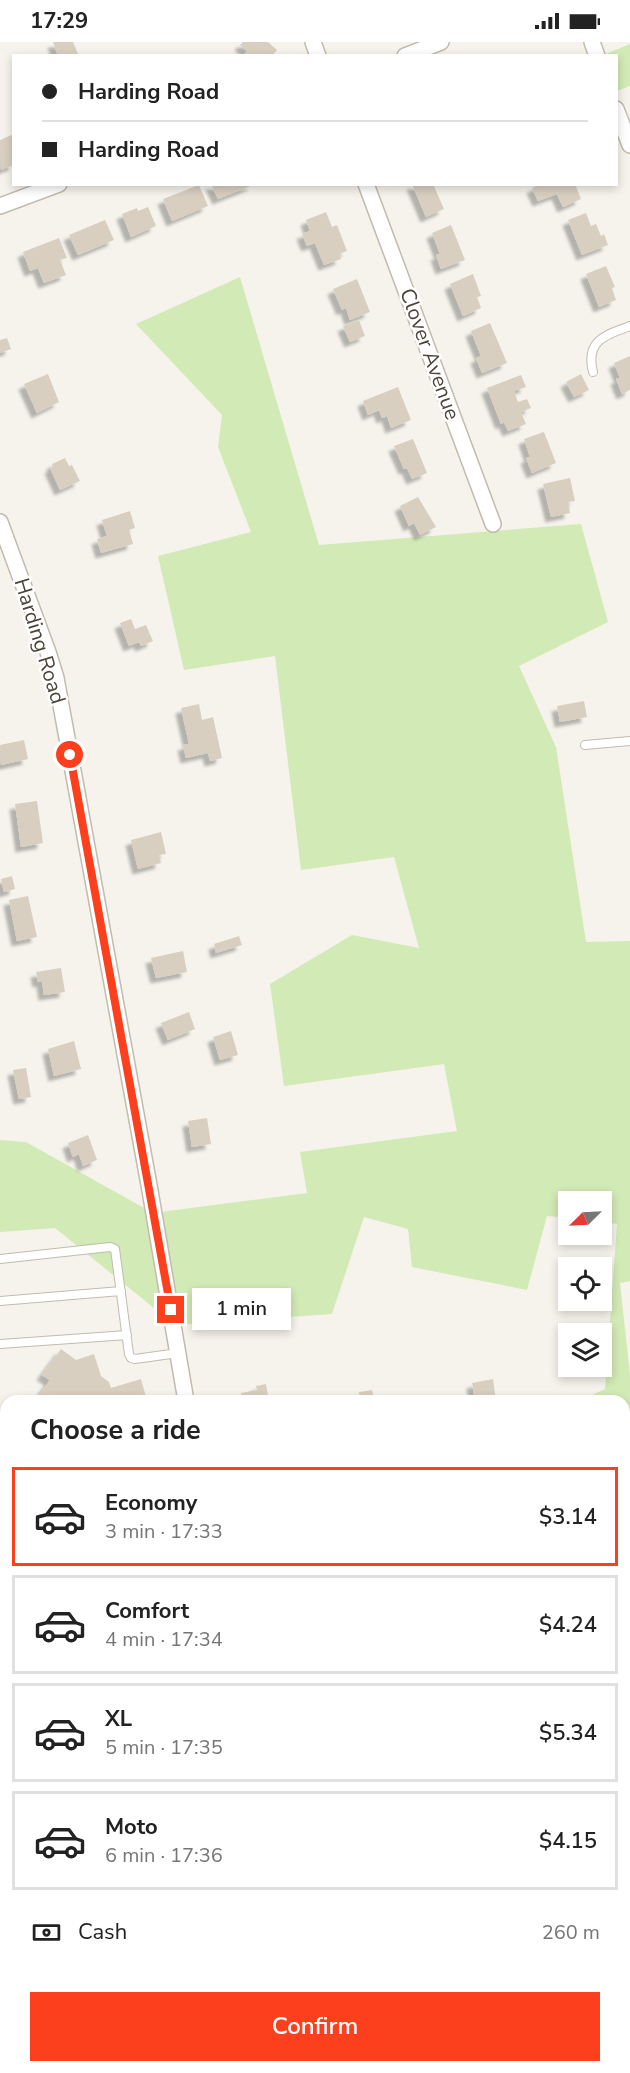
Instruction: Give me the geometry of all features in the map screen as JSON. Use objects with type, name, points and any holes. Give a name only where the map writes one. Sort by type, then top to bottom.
[{"type":"street","points":[[410,54],[441,42]]},
{"type":"street","points":[[618,114],[630,145]]},
{"type":"street","points":[[0,206],[54,186]]},
{"type":"street","name":"Clover Avenue","points":[[367,186],[493,524]]},
{"type":"street","name":"Harding Road","points":[[0,522],[56,678],[185,1395]]},
{"type":"lane","points":[[593,372],[590,357],[597,342],[630,326]]},
{"type":"lane","points":[[585,745],[630,741]]},
{"type":"lane","points":[[0,1259],[110,1247],[115,1249],[131,1358],[178,1353]]},
{"type":"lane","points":[[0,1301],[122,1291]]},
{"type":"lane","points":[[0,1344],[127,1335]]},
{"type":"green space","points":[[630,44],[630,86],[618,91],[618,54],[606,54]]},
{"type":"green space","points":[[240,277],[319,545],[581,524],[608,622],[519,666],[556,747],[586,942],[630,941],[630,1281],[620,1283],[630,1395],[592,1395],[605,1389],[606,1377],[612,1377],[612,1323],[610,1323],[617,1224],[612,1223],[612,1191],[558,1191],[558,1217],[547,1216],[527,1290],[412,1267],[408,1229],[364,1217],[332,1314],[175,1325],[55,1228],[0,1232],[0,1140],[26,1142],[153,1213],[307,1193],[300,1152],[457,1131],[444,1064],[284,1086],[270,984],[352,935],[419,948],[394,857],[301,870],[275,656],[184,670],[158,556],[251,532],[218,447],[222,415],[136,324]]},
{"type":"building","points":[[53,42],[73,42],[78,54],[65,53],[57,54]]},
{"type":"building","points":[[243,42],[268,42],[277,50],[274,54],[245,54],[247,51],[240,45]]},
{"type":"building","points":[[12,135],[12,166],[1,170],[0,140]]},
{"type":"building","points":[[199,186],[208,206],[172,221],[163,199]]},
{"type":"building","points":[[212,186],[250,186],[218,199]]},
{"type":"building","points":[[413,186],[434,186],[444,209],[426,217]]},
{"type":"building","points":[[536,186],[576,186],[581,199],[563,207],[557,194],[538,201],[532,188]]},
{"type":"building","points":[[148,207],[156,226],[131,237],[122,214],[137,208],[138,211]]},
{"type":"building","points":[[326,212],[332,227],[337,225],[347,251],[339,254],[341,259],[324,265],[315,243],[307,246],[302,234],[310,231],[306,220]]},
{"type":"building","points":[[586,213],[591,226],[596,224],[601,236],[604,234],[608,245],[582,255],[568,220]]},
{"type":"building","points":[[105,220],[114,240],[78,255],[69,235]]},
{"type":"building","points":[[451,225],[465,260],[441,269],[436,255],[440,254],[432,233]]},
{"type":"building","points":[[59,238],[67,258],[60,260],[66,275],[44,283],[38,268],[30,271],[23,252]]},
{"type":"building","points":[[606,266],[615,287],[612,288],[616,300],[599,307],[586,274]]},
{"type":"building","points":[[473,274],[481,296],[477,297],[481,308],[463,316],[450,284]]},
{"type":"building","points":[[357,279],[370,312],[350,320],[346,308],[342,310],[333,289]]},
{"type":"building","points":[[359,320],[365,336],[350,342],[343,326]]},
{"type":"building","points":[[490,323],[507,363],[482,373],[476,358],[481,356],[471,331]]},
{"type":"building","points":[[7,338],[11,349],[0,353],[0,340]]},
{"type":"building","points":[[630,356],[630,390],[622,394],[616,379],[620,378],[614,363]]},
{"type":"building","points":[[48,374],[59,402],[37,413],[24,384]]},
{"type":"building","points":[[581,374],[589,390],[574,397],[566,382]]},
{"type":"building","points":[[521,375],[526,387],[514,391],[518,402],[527,399],[531,408],[521,412],[526,424],[508,431],[504,422],[501,424],[487,388]]},
{"type":"building","points":[[398,387],[411,420],[391,428],[387,416],[382,418],[379,410],[368,415],[363,401]]},
{"type":"building","points":[[544,432],[556,463],[532,473],[526,458],[530,457],[524,439]]},
{"type":"building","points":[[413,439],[427,473],[412,479],[407,468],[404,469],[394,446]]},
{"type":"building","points":[[65,458],[69,466],[72,465],[80,481],[60,490],[50,468],[53,467],[52,464]]},
{"type":"building","points":[[570,478],[575,501],[568,502],[570,513],[551,517],[543,484]]},
{"type":"building","points":[[418,497],[436,527],[420,535],[414,523],[409,526],[400,506]]},
{"type":"building","points":[[130,511],[135,528],[129,530],[133,544],[101,553],[97,539],[107,536],[102,520]]},
{"type":"building","points":[[131,619],[135,629],[146,625],[153,641],[141,646],[139,642],[129,646],[120,623]]},
{"type":"building","points":[[584,701],[587,717],[560,722],[557,706]]},
{"type":"building","points":[[199,704],[202,720],[213,717],[222,758],[210,761],[208,753],[186,758],[183,745],[189,744],[181,708]]},
{"type":"building","points":[[24,740],[28,759],[1,765],[0,745]]},
{"type":"building","points":[[37,801],[43,843],[21,847],[15,804]]},
{"type":"building","points":[[161,832],[166,854],[159,855],[161,863],[138,869],[131,840]]},
{"type":"building","points":[[12,876],[15,889],[4,892],[1,879]]},
{"type":"building","points":[[28,896],[37,937],[17,941],[9,900]]},
{"type":"building","points":[[239,936],[242,945],[216,953],[214,944]]},
{"type":"building","points":[[183,951],[187,972],[156,978],[151,958]]},
{"type":"building","points":[[61,968],[65,992],[44,995],[42,981],[38,982],[36,972]]},
{"type":"building","points":[[189,1012],[195,1029],[168,1040],[161,1023]]},
{"type":"building","points":[[231,1031],[238,1055],[220,1060],[213,1037]]},
{"type":"building","points":[[74,1041],[81,1069],[54,1076],[48,1049]]},
{"type":"building","points":[[26,1068],[31,1097],[19,1099],[13,1070]]},
{"type":"building","points":[[207,1118],[211,1144],[192,1147],[188,1121]]},
{"type":"building","points":[[88,1135],[97,1160],[83,1166],[79,1154],[73,1157],[68,1143]]},
{"type":"building","points":[[61,1349],[76,1360],[94,1354],[101,1376],[109,1382],[111,1388],[141,1379],[145,1395],[39,1395],[50,1380],[42,1375]]},
{"type":"building","points":[[493,1379],[495,1395],[474,1395],[472,1383]]},
{"type":"building","points":[[266,1384],[268,1395],[242,1395],[241,1393],[257,1390],[256,1386]]},
{"type":"building","points":[[372,1390],[373,1395],[359,1395],[359,1392]]},
{"type":"route","points":[[70,755],[171,1310]]}]
